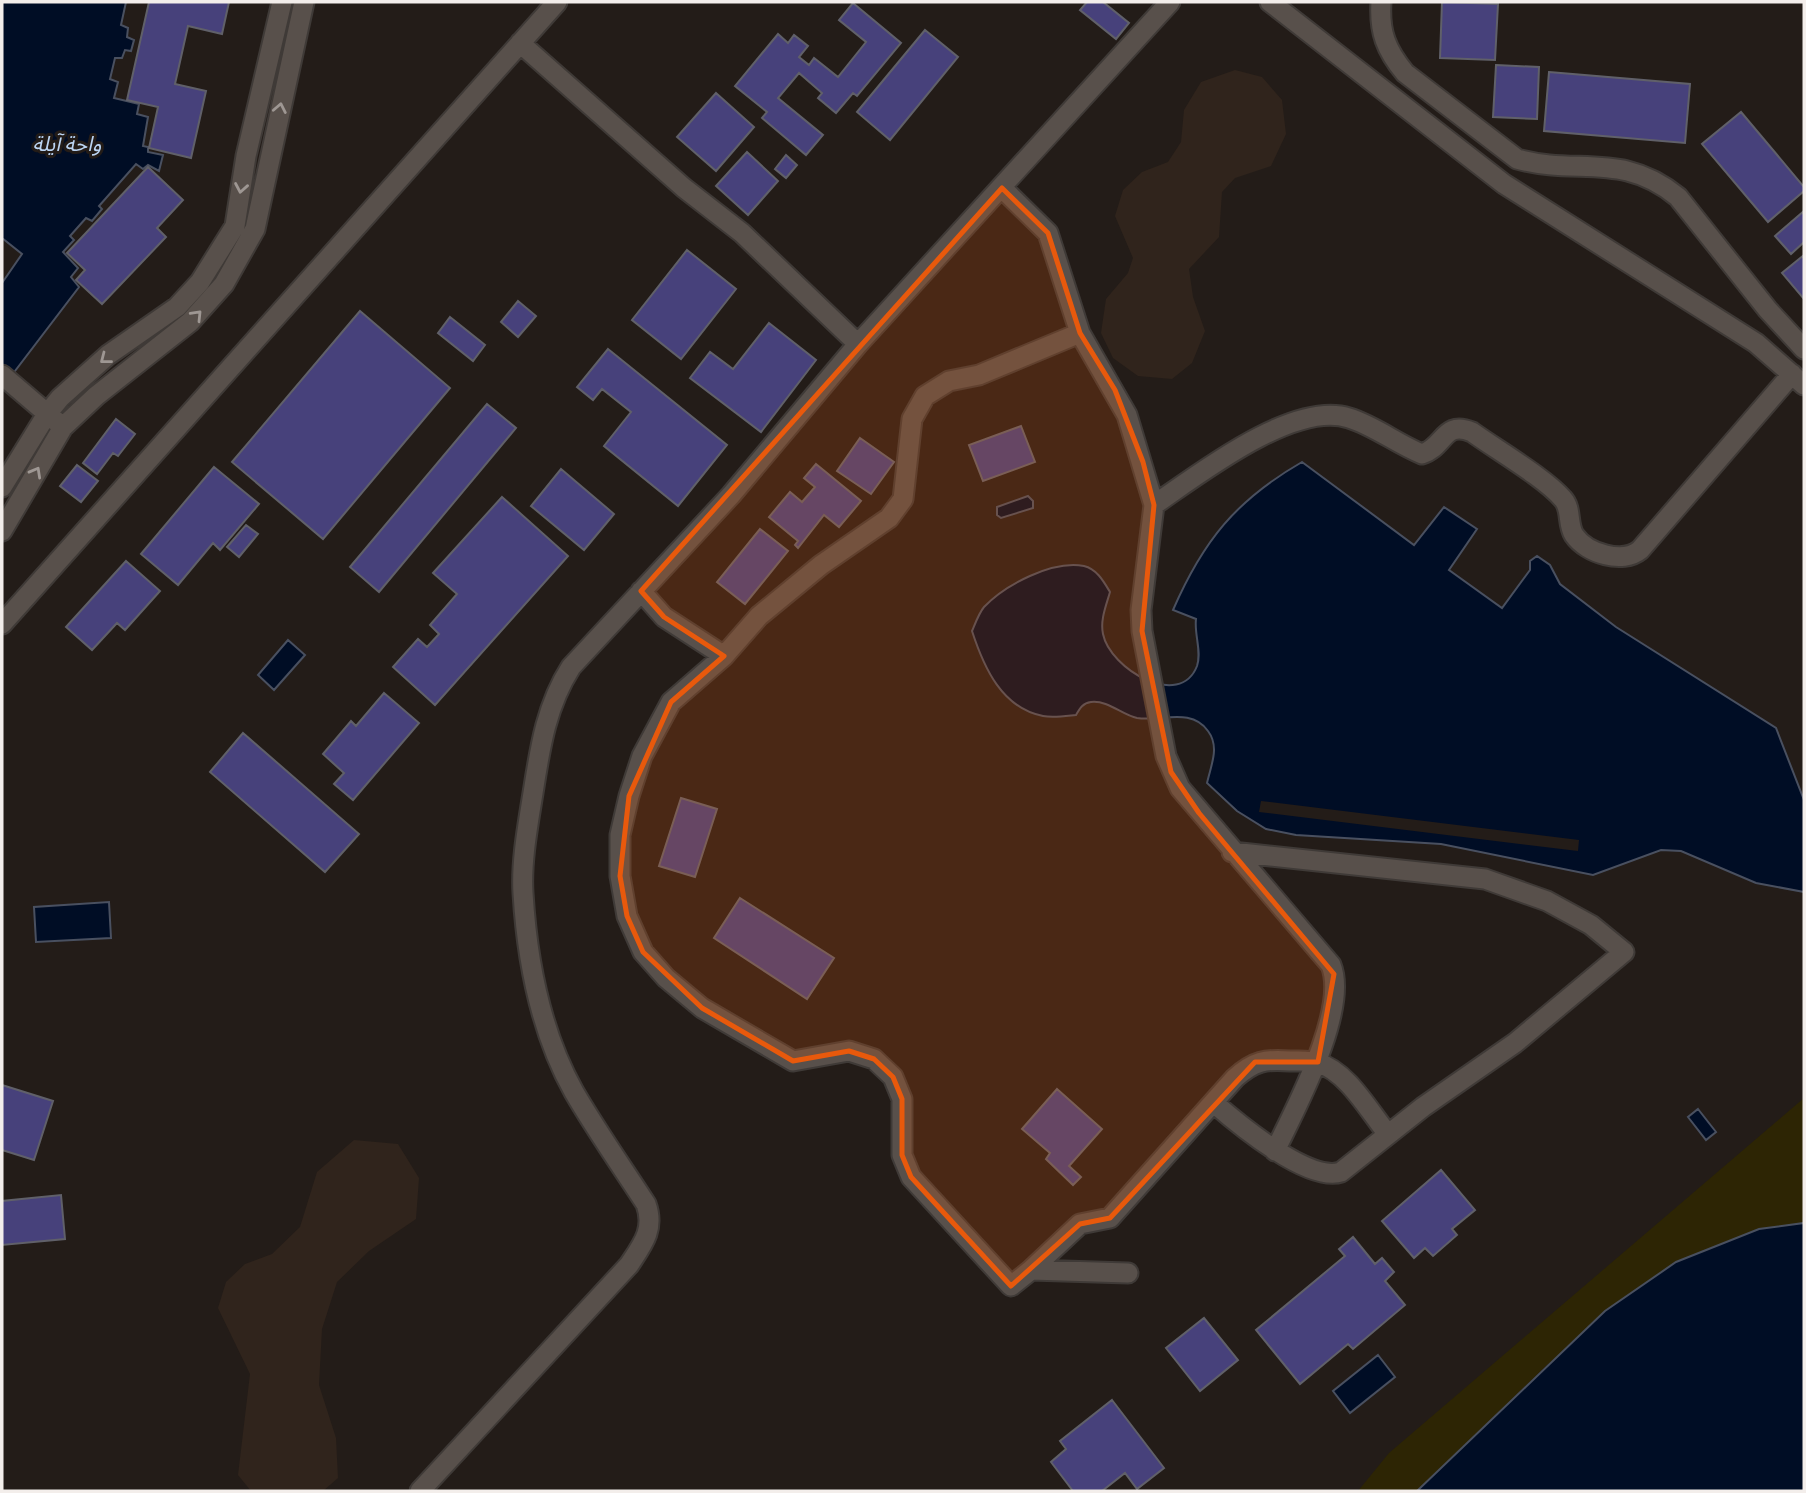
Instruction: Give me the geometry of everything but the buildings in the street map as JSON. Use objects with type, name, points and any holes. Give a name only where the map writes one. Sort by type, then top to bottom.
[{"type":"street","points":[[2,487],[47,414],[108,355],[177,307],[200,282],[235,226],[246,156],[282,2]]},
{"type":"street","points":[[2,531],[63,427],[96,396],[190,322],[224,284],[256,229],[304,2]]},
{"type":"street","points":[[2,624],[557,2]]},
{"type":"street","points":[[420,1491],[629,1265],[648,1237],[651,1219],[646,1204],[574,1091],[552,1044],[536,987],[523,891],[539,748],[552,703],[571,667],[731,495],[859,344],[1170,2]]},
{"type":"street","points":[[1154,505],[1268,432],[1294,421],[1316,416],[1349,418],[1422,454],[1452,429],[1461,427],[1472,432],[1563,499],[1574,534],[1583,544],[1622,559],[1632,557],[1798,379],[1756,343],[1504,184],[1270,2]]},
{"type":"street","points":[[1381,2],[1382,39],[1405,73],[1517,159],[1536,164],[1626,168],[1661,182],[1678,197],[1768,310],[1804,349]]},
{"type":"street","points":[[520,43],[684,188],[742,233],[859,344]]},
{"type":"street","points":[[1002,188],[1048,233],[1080,333],[1127,415],[1154,505],[1141,610],[1142,632],[1166,756],[1180,788],[1331,965],[1334,974],[1334,994],[1318,1062],[1275,1151]]},
{"type":"street","points":[[1080,333],[979,375],[949,382],[925,396],[912,419],[903,499],[889,518],[821,565],[759,616],[724,656],[671,702],[642,756],[620,835],[620,876],[627,916],[643,951],[666,978],[702,1008],[793,1061],[849,1051],[874,1059],[893,1077],[902,1099],[902,1155],[911,1177],[1011,1286],[1080,1224],[1110,1218],[1235,1078],[1255,1062],[1265,1059],[1318,1062],[1339,1075],[1387,1133]]},
{"type":"street","points":[[2,375],[63,427]]},
{"type":"street","points":[[641,591],[664,617],[724,656]]},
{"type":"street","points":[[1214,1103],[1242,1129],[1275,1151],[1329,1175],[1340,1172],[1387,1133],[1515,1043],[1624,952],[1591,925],[1548,901],[1485,879],[1232,852]]},
{"type":"street","points":[[1031,1270],[1128,1273]]},
{"type":"highlighted area","points":[[1002,188],[1048,233],[1080,333],[1115,390],[1143,462],[1154,505],[1142,631],[1171,772],[1199,813],[1334,974],[1318,1062],[1255,1062],[1110,1218],[1080,1224],[1011,1286],[911,1177],[902,1155],[902,1099],[893,1077],[874,1059],[849,1051],[793,1061],[702,1008],[643,952],[627,916],[620,876],[629,796],[671,702],[724,656],[664,617],[641,591]]},
{"type":"shaded area","points":[[1235,70],[1262,77],[1282,100],[1286,134],[1271,166],[1235,178],[1222,192],[1219,237],[1189,269],[1193,297],[1205,331],[1192,363],[1172,379],[1138,376],[1113,358],[1101,333],[1106,299],[1128,273],[1133,258],[1115,216],[1123,190],[1142,172],[1168,162],[1181,142],[1184,110],[1201,82]]},
{"type":"shaded area","points":[[354,1140],[398,1144],[419,1178],[416,1219],[369,1251],[337,1282],[322,1329],[319,1385],[336,1438],[338,1478],[323,1491],[251,1491],[238,1475],[250,1374],[218,1308],[226,1282],[245,1264],[272,1254],[300,1227],[317,1172]]},
{"type":"sand","points":[[1804,1098],[1804,1223],[1759,1229],[1548,1364],[1417,1491],[1358,1491],[1389,1453]]},
{"type":"water","name":"واحة آيلة","points":[[2,2],[126,2],[121,25],[128,28],[127,37],[134,40],[131,51],[125,50],[122,58],[115,58],[110,79],[118,82],[114,98],[139,104],[137,114],[148,117],[143,146],[148,147],[148,152],[163,155],[159,171],[148,165],[143,169],[136,164],[99,206],[102,209],[92,221],[86,218],[70,236],[74,240],[63,252],[78,268],[71,277],[79,287],[2,388],[2,283],[22,254],[2,238]]},
{"type":"water","points":[[1302,462],[1414,545],[1444,507],[1477,529],[1449,570],[1502,608],[1530,570],[1530,561],[1537,556],[1550,565],[1560,584],[1616,627],[1776,728],[1804,800],[1804,892],[1756,883],[1681,851],[1661,850],[1593,875],[1441,844],[1296,835],[1266,829],[1237,811],[1207,783],[1214,756],[1212,737],[1193,719],[1137,718],[1097,702],[1084,705],[1076,715],[1043,716],[1016,705],[997,684],[982,659],[972,631],[982,609],[1004,590],[1030,576],[1071,565],[1093,570],[1110,592],[1102,629],[1108,647],[1118,660],[1146,680],[1176,684],[1188,679],[1198,661],[1196,619],[1173,610],[1184,585],[1210,543],[1240,507],[1258,491]]},
{"type":"water","points":[[1028,496],[1033,501],[1033,508],[1001,518],[997,515],[997,507]]},
{"type":"water","points":[[288,640],[305,655],[274,690],[258,675]]},
{"type":"water","points":[[109,902],[111,938],[36,942],[34,907]]},
{"type":"water","points":[[1698,1109],[1716,1132],[1706,1140],[1688,1117]]},
{"type":"water","points":[[1804,1223],[1804,1491],[1417,1491],[1605,1311],[1676,1262],[1759,1229]]},
{"type":"water","points":[[1378,1355],[1395,1377],[1350,1413],[1333,1391]]},
{"type":"pier","points":[[1261,801],[1579,840],[1578,851],[1259,812]]}]
